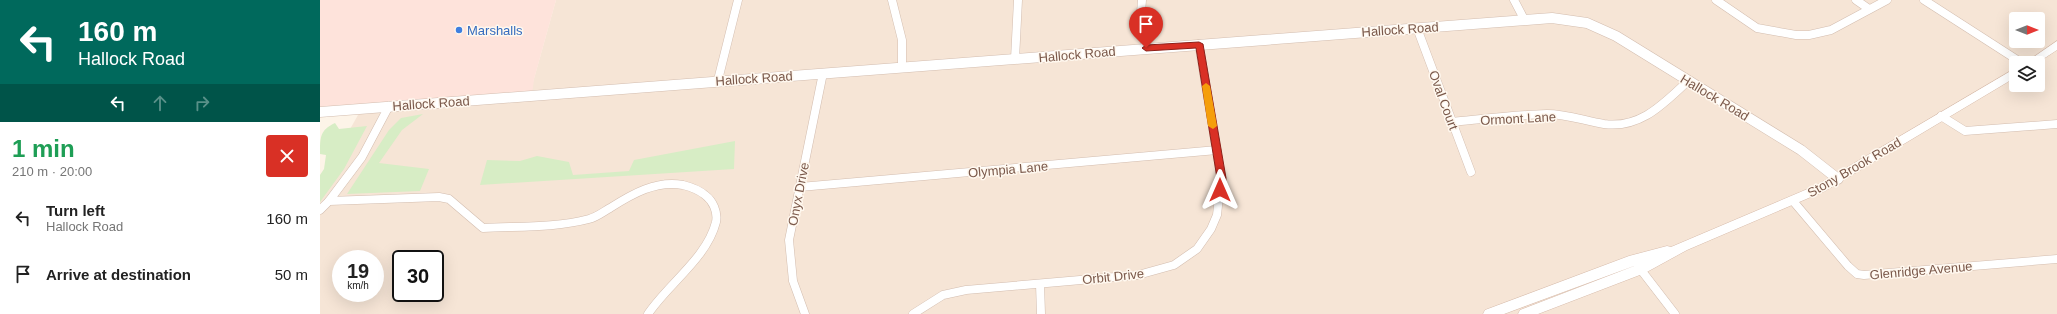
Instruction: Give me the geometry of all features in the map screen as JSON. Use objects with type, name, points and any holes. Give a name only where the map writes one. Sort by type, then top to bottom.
[{"type":"main road","points":[[2040,56],[2057,45]]},
{"type":"main road","name":"Stony Brook Road","points":[[1489,314],[1525,311],[1641,270],[1683,247],[1793,201],[1838,179],[2009,76]]},
{"type":"main road","name":"Stony Brook Road","points":[[1525,311],[1633,260],[1683,247]]},
{"type":"street","points":[[718,80],[738,0]]},
{"type":"street","points":[[892,0],[902,40],[902,67]]},
{"type":"street","points":[[1015,59],[1018,0]]},
{"type":"street","points":[[1142,0],[1141,13],[1146,48]]},
{"type":"street","points":[[1514,0],[1524,19]]},
{"type":"street","points":[[1716,0],[1757,28],[1796,35],[1809,35],[1831,30],[1887,0]]},
{"type":"street","points":[[1856,0],[1869,9]]},
{"type":"street","points":[[1924,0],[2011,56]]},
{"type":"street","name":"Hallock Road","points":[[320,112],[718,80],[1015,59],[1524,19],[1559,18],[1594,26],[1616,36],[1801,150],[1838,179]]},
{"type":"street","name":"Oval Court","points":[[1417,28],[1471,172]]},
{"type":"street","name":"Orbit Drive","points":[[913,314],[943,295],[966,290],[1094,278],[1138,276],[1174,265],[1185,259],[1202,243],[1211,229],[1217,215],[1221,178],[1199,44]]},
{"type":"street","name":"Onyx Drive","points":[[805,314],[792,281],[789,240],[823,73]]},
{"type":"street","name":"Ormont Lane","points":[[1452,122],[1548,114],[1577,117],[1604,124],[1624,124],[1650,115],[1688,81]]},
{"type":"street","points":[[320,210],[329,201],[362,158],[389,106]]},
{"type":"street","points":[[1942,116],[1965,131],[2057,124]]},
{"type":"street","name":"Olympia Lane","points":[[800,187],[1216,150]]},
{"type":"street","points":[[329,201],[439,197],[449,199],[471,220],[483,228],[587,220],[600,215],[634,193],[650,187],[674,184],[695,188],[706,194],[715,208],[716,223],[701,252],[648,314]]},
{"type":"street","name":"Glenridge Avenue","points":[[1793,201],[1848,266],[1857,274],[1864,275],[2057,259]]},
{"type":"street","points":[[1633,260],[1675,314]]},
{"type":"street","points":[[1040,284],[1041,314]]},
{"type":"shaded area","points":[[320,0],[556,0],[534,79],[532,95],[320,112]]},
{"type":"shaded area","points":[[556,0],[2057,0],[2057,314],[320,314],[320,182],[362,108],[530,93]]},
{"type":"green space","points":[[423,114],[402,130],[379,163],[429,169],[420,191],[347,194],[389,130],[401,118]]},
{"type":"green space","points":[[335,123],[339,129],[367,126],[344,169],[320,202],[320,175],[324,169],[326,155],[320,154],[320,143],[326,128]]},
{"type":"green space","points":[[735,141],[734,169],[480,185],[487,160],[520,161],[537,156],[569,162],[573,175],[629,171],[634,160]]},
{"type":"slow traffic","points":[[1206,86],[1213,126]]},
{"type":"place","name":"Marshalls","points":[[459,30]]},
{"type":"route","points":[[1146,48],[1199,44],[1221,178],[1220,190]]}]
